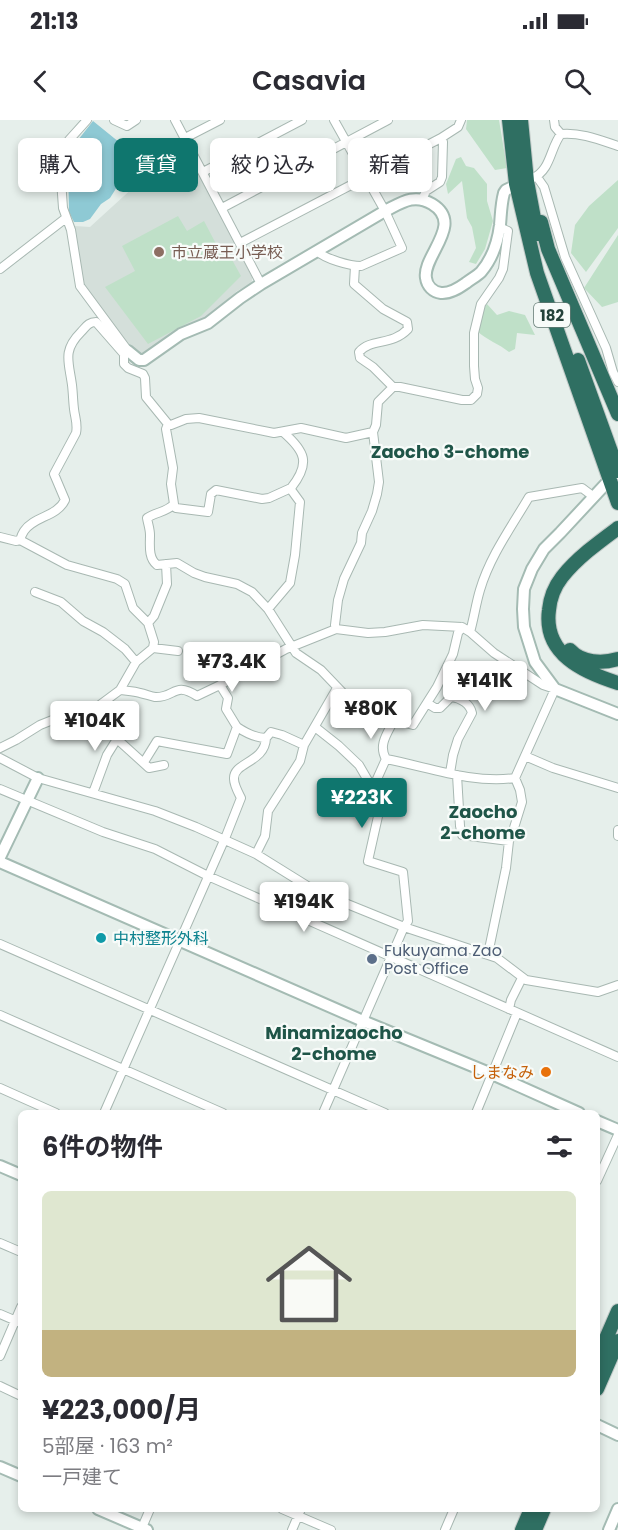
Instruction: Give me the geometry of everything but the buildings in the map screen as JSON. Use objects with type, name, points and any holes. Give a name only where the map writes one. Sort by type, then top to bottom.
[{"type":"highway","name":"182","points":[[509,120],[527,180],[545,268],[616,473],[618,503]]},
{"type":"highway","name":"182","points":[[521,120],[527,180]]},
{"type":"highway","points":[[527,180],[548,249],[618,414]]},
{"type":"highway","points":[[615,535],[568,582],[556,604],[555,615],[558,634],[573,654],[598,662],[618,659]]},
{"type":"highway","points":[[615,535],[581,558],[562,577],[550,603],[548,626],[557,647],[569,660],[585,671],[618,683]]},
{"type":"highway","points":[[600,1352],[618,1311]]},
{"type":"highway","points":[[600,1382],[618,1341]]},
{"type":"highway","points":[[522,1530],[530,1512]]},
{"type":"highway","points":[[535,1530],[543,1512]]},
{"type":"street","points":[[87,120],[69,140],[61,180],[63,208],[71,230],[80,286],[126,352],[124,364],[143,374],[146,397],[168,424]]},
{"type":"street","points":[[114,120],[127,126],[136,120]]},
{"type":"street","points":[[175,120],[185,138],[220,120]]},
{"type":"street","points":[[203,172],[302,120]]},
{"type":"street","points":[[334,120],[348,146]]},
{"type":"street","points":[[222,208],[388,120]]},
{"type":"street","points":[[432,143],[458,127],[461,120]]},
{"type":"street","points":[[554,120],[555,128],[561,134]]},
{"type":"street","points":[[20,540],[24,530],[56,511],[65,500],[54,474],[76,433],[77,426],[67,354],[70,344],[89,323],[96,322],[126,352],[139,360],[144,360],[181,334],[208,323],[261,284],[385,211],[413,198],[430,202],[442,216],[444,226],[442,236],[425,271],[428,285],[434,291],[446,293],[459,288],[480,273],[495,247],[504,193],[546,167],[556,140],[561,134],[568,133],[595,138],[618,146]]},
{"type":"street","points":[[422,200],[426,191],[440,182],[442,177],[443,142],[441,138]]},
{"type":"street","points":[[198,163],[261,284]]},
{"type":"street","points":[[527,180],[544,186],[566,257],[606,348],[618,382]]},
{"type":"street","points":[[240,243],[348,187]]},
{"type":"street","points":[[317,251],[322,256],[361,266],[402,248],[374,192]]},
{"type":"street","points":[[0,269],[66,218]]},
{"type":"street","points":[[355,266],[354,284],[383,309],[407,322],[408,329],[390,341],[363,347],[359,352],[360,358],[373,367],[393,387],[471,400],[477,394],[478,388],[474,366],[474,333],[481,304],[503,269],[508,231],[499,227]]},
{"type":"street","points":[[336,629],[338,600],[344,579],[361,543],[362,533],[377,494],[379,482],[373,432],[376,425],[378,402],[393,387]]},
{"type":"street","points":[[168,424],[199,418],[274,433],[301,428],[346,438],[373,432]]},
{"type":"street","points":[[168,424],[166,429],[173,468],[171,484],[173,507]]},
{"type":"street","points":[[283,432],[298,448],[303,463],[300,476],[291,488],[262,499],[216,490],[211,494],[208,512],[173,507],[154,513],[147,518],[150,532],[149,546],[153,562],[157,565],[177,563],[205,577],[237,584],[252,592],[268,609],[296,653],[321,670],[343,693],[394,720],[413,724],[437,687],[453,654],[458,633],[462,627]]},
{"type":"street","points":[[555,689],[536,662],[528,642],[524,618],[524,589],[544,549],[616,473]]},
{"type":"street","points":[[268,609],[290,583],[300,502],[291,488]]},
{"type":"street","points":[[470,632],[487,574],[529,497],[582,488],[594,497]]},
{"type":"street","points":[[0,537],[20,540],[67,566],[117,579],[125,584],[133,608],[148,623],[154,642],[153,648],[136,662],[120,690],[89,713],[76,718],[55,719],[40,724],[0,748]]},
{"type":"street","points":[[148,623],[154,616],[167,584],[166,564]]},
{"type":"street","points":[[35,592],[61,602],[83,621],[103,632],[136,662]]},
{"type":"street","points":[[120,690],[155,697],[188,689],[197,696],[291,647],[336,629],[368,633],[423,625],[462,627],[495,653],[543,685],[618,714]]},
{"type":"street","points":[[153,648],[178,651]]},
{"type":"street","points":[[220,686],[228,698],[226,709],[237,727],[249,734],[266,738]]},
{"type":"street","points":[[256,854],[265,836],[268,811],[300,761],[304,746],[337,688]]},
{"type":"street","points":[[488,954],[506,868],[509,841],[522,802],[515,778],[555,689]]},
{"type":"street","points":[[427,703],[440,708],[451,697],[454,697],[471,707],[472,713],[458,738],[453,755],[453,774],[462,835],[509,841]]},
{"type":"street","points":[[89,713],[149,768],[164,765]]},
{"type":"street","points":[[394,720],[382,746],[386,759],[453,774],[501,780],[515,778]]},
{"type":"street","points":[[144,762],[157,741],[227,754],[237,727]]},
{"type":"street","points":[[315,727],[359,765],[381,803],[368,861],[403,872],[408,921],[324,1110]]},
{"type":"street","points":[[105,1110],[241,798],[234,782],[236,770],[261,753],[266,738],[272,732],[304,746]]},
{"type":"street","points":[[93,793],[107,755],[117,739]]},
{"type":"street","points":[[525,756],[553,768],[618,788]]},
{"type":"street","points":[[0,758],[38,778],[155,811],[196,826],[256,854],[309,887],[330,897],[404,927],[488,954],[502,961],[522,978],[598,992],[618,985]]},
{"type":"street","points":[[373,788],[386,759]]},
{"type":"street","points":[[0,857],[38,778]]},
{"type":"street","points":[[0,789],[103,832],[155,849],[208,876],[618,1057]]},
{"type":"street","points":[[618,830],[618,836]]},
{"type":"street","points":[[0,862],[572,1110]]},
{"type":"street","points":[[0,944],[378,1110]]},
{"type":"street","points":[[477,1110],[513,1011],[511,1000],[522,978]]},
{"type":"street","points":[[0,1015],[216,1110]]},
{"type":"street","points":[[0,1088],[49,1110]]},
{"type":"street","points":[[600,1122],[618,1130]]},
{"type":"street","points":[[600,1174],[618,1135]]},
{"type":"street","points":[[0,1166],[18,1174]]},
{"type":"street","points":[[0,1243],[18,1251]]},
{"type":"street","points":[[0,1314],[18,1322],[0,1356]]},
{"type":"street","points":[[0,1386],[18,1395]]},
{"type":"street","points":[[600,1426],[618,1435]]},
{"type":"street","points":[[0,1467],[18,1475]]},
{"type":"street","points":[[609,1530],[618,1509]]},
{"type":"street","points":[[105,1512],[143,1529],[149,1512]]},
{"type":"street","points":[[292,1530],[300,1512],[331,1530]]},
{"type":"street","points":[[445,1530],[451,1512]]},
{"type":"shaded area","name":"市立蔵王小学校","points":[[198,172],[252,281],[203,320],[181,328],[143,355],[131,347],[83,286],[75,226],[90,227],[128,192],[198,192]]},
{"type":"green space","points":[[467,120],[499,120],[507,168],[495,170],[466,129]]},
{"type":"green space","points":[[461,157],[466,166],[474,168],[487,184],[487,201],[493,221],[485,249],[476,264],[469,262],[476,248],[472,227],[467,218],[462,181],[448,194],[446,184],[456,159]]},
{"type":"green space","points":[[618,180],[618,228],[586,272],[571,253],[575,225],[589,206]]},
{"type":"green space","points":[[178,216],[187,231],[204,221],[224,259],[230,256],[241,276],[201,316],[148,344],[105,287],[135,271],[122,246]]},
{"type":"green space","points":[[618,235],[618,302],[602,307],[584,288]]},
{"type":"green space","points":[[487,304],[497,315],[509,311],[525,315],[535,335],[517,333],[515,349],[509,352],[485,337],[477,331],[480,313]]},
{"type":"water","points":[[93,121],[114,138],[114,192],[90,219],[74,222],[69,212],[69,192],[102,192],[102,138],[80,138]]},
{"type":"place","name":"市立蔵王小学校","points":[[159,252]]},
{"type":"place","name":"中村整形外科","points":[[101,938]]},
{"type":"place","name":"Fukuyama Zao Post Office","points":[[372,959]]},
{"type":"place","name":"しまなみ","points":[[546,1072]]},
{"type":"district","name":"Zaocho 3-chome","points":[[450,451]]},
{"type":"district","name":"Zaocho 2-chome","points":[[483,821]]},
{"type":"district","name":"Minamizaocho 2-chome","points":[[334,1042]]}]
